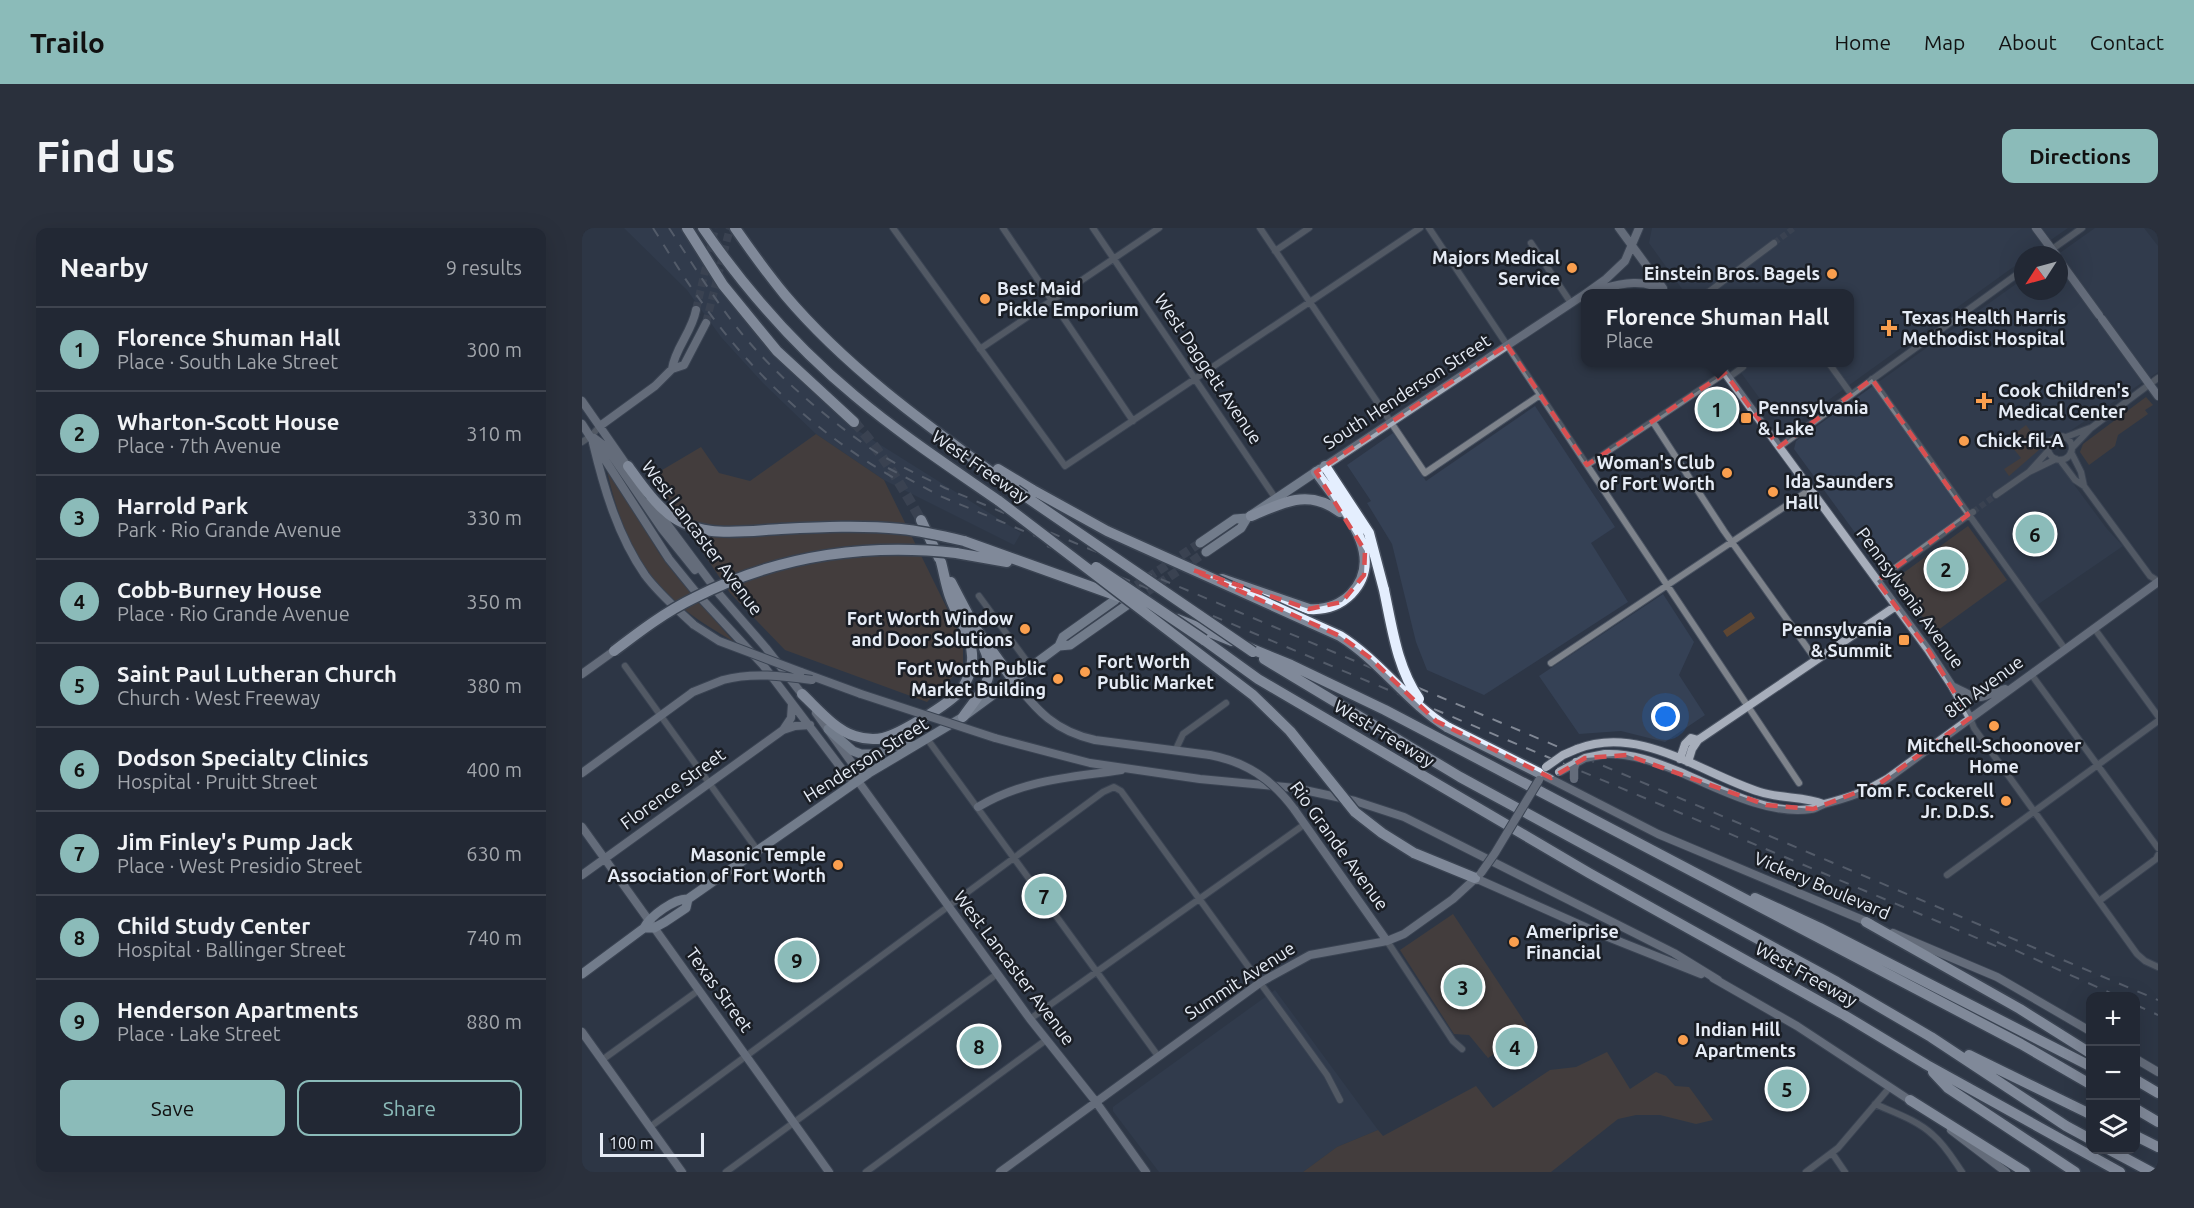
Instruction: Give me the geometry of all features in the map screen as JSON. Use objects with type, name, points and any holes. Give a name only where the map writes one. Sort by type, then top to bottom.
[{"type":"highway","points":[[687,228],[723,285],[777,351],[854,422]]},
{"type":"highway","name":"West Freeway","points":[[735,228],[785,295],[823,336],[924,424],[1016,490],[1253,652],[1460,777],[1837,982],[1931,1037],[2066,1126],[2086,1136]]},
{"type":"highway","name":"West Freeway","points":[[705,231],[741,281],[803,349],[856,397],[910,439],[1258,679],[1589,873],[2120,1172]]},
{"type":"highway","points":[[924,424],[1107,531],[1321,626],[1349,642],[1374,661],[1429,715],[1467,738],[1541,773]]},
{"type":"highway","points":[[628,466],[662,509],[690,527],[718,532],[842,526],[900,529],[964,541],[1146,606],[1291,665],[1345,689],[2021,1044],[2086,1081]]},
{"type":"highway","points":[[1193,570],[1250,587],[1309,609],[1330,607],[1348,597],[1360,582],[1366,564],[1363,543],[1320,469]]},
{"type":"highway","points":[[1320,469],[1369,533],[1398,654],[1408,681],[1421,702],[1447,727]]},
{"type":"highway","points":[[1249,517],[1286,502],[1307,499],[1326,503],[1348,519]]},
{"type":"highway","points":[[999,501],[1252,695],[1290,731],[1355,812],[1382,833],[1414,853],[1478,876]]},
{"type":"highway","points":[[921,520],[990,660],[991,668],[986,683],[963,717]]},
{"type":"highway","points":[[614,651],[692,598],[740,578],[786,563],[819,556],[869,550],[909,549],[956,553],[1043,570]]},
{"type":"highway","points":[[802,694],[845,731],[857,737],[871,739],[884,738],[895,733],[938,709],[956,695],[969,675],[972,652],[950,597],[941,562]]},
{"type":"highway","points":[[974,626],[1012,680]]},
{"type":"highway","points":[[1632,840],[1820,928],[2086,1063]]},
{"type":"highway","points":[[1866,922],[2020,1009],[2086,1050]]},
{"type":"highway","points":[[1931,1037],[2086,1112]]},
{"type":"highway","points":[[1927,1065],[1948,1088],[2075,1172]]},
{"type":"highway","points":[[2140,1082],[2158,1093]]},
{"type":"highway","points":[[2140,1091],[2158,1100]]},
{"type":"highway","points":[[1910,1100],[2025,1172]]},
{"type":"highway","points":[[2140,1112],[2158,1122]]},
{"type":"highway","points":[[2140,1138],[2158,1147]]},
{"type":"highway","points":[[2119,1154],[2151,1172]]},
{"type":"main road","points":[[1619,228],[1662,289]]},
{"type":"main road","name":"South Henderson Street","points":[[1591,289],[1620,266],[1632,247],[1639,228]]},
{"type":"main road","points":[[2036,228],[2046,246]]},
{"type":"main road","points":[[2068,272],[2158,396]]},
{"type":"main road","points":[[1605,289],[1633,283],[1656,286],[1660,289]]},
{"type":"main road","name":"South Henderson Street","points":[[1206,552],[1241,528],[1249,517],[1581,296]]},
{"type":"main road","points":[[672,369],[674,358],[691,327],[696,310]]},
{"type":"main road","points":[[600,426],[655,386],[672,369],[684,364],[700,339],[706,323]]},
{"type":"main road","name":"Pennsylvania Avenue","points":[[1720,367],[1953,686],[1970,718]]},
{"type":"main road","name":"West Lancaster Avenue","points":[[582,401],[659,514],[720,595],[766,648],[828,729],[857,770],[858,781],[948,907],[1030,1019],[1096,1102],[1146,1172]]},
{"type":"main road","name":"West Lancaster Avenue","points":[[582,424],[669,559],[699,596],[763,665],[848,777],[858,781]]},
{"type":"main road","points":[[591,436],[606,447],[662,529],[687,561],[720,595]]},
{"type":"main road","points":[[591,436],[607,492],[629,550],[646,577],[694,625],[719,641],[861,694],[995,738],[1090,763],[1200,779],[1295,788],[1355,801],[1404,817],[1674,953],[1797,1026],[1910,1100],[2006,1172]]},
{"type":"main road","name":"South Henderson Street","points":[[1200,543],[1235,519],[1249,517]]},
{"type":"main road","name":"8th Avenue","points":[[1551,778],[1576,762],[1605,754],[1627,755],[1647,760],[1766,805],[1813,809],[1823,804],[1843,800],[1879,784],[2158,581]]},
{"type":"main road","name":"Henderson Street","points":[[582,974],[649,925],[681,898],[688,899],[858,781],[963,717],[1059,646],[1064,637],[1115,600]]},
{"type":"main road","name":"Henderson Street","points":[[1059,646],[1070,645],[1127,605]]},
{"type":"main road","points":[[1684,761],[1698,740],[1896,606]]},
{"type":"main road","points":[[582,674],[614,651]]},
{"type":"main road","points":[[582,773],[693,692],[725,680],[747,677],[787,677],[837,686]]},
{"type":"main road","name":"Rio Grande Avenue","points":[[1012,680],[1047,719],[1072,734],[1095,740],[1210,755],[1234,760],[1258,772],[1280,791],[1387,941]]},
{"type":"main road","points":[[1953,686],[1972,697],[1979,698],[2014,686]]},
{"type":"main road","points":[[783,730],[791,718],[792,703]]},
{"type":"main road","name":"Florence Street","points":[[582,875],[783,730],[797,725],[810,724]]},
{"type":"main road","points":[[828,729],[853,751],[861,754],[872,755],[893,746],[916,746]]},
{"type":"main road","name":"8th Avenue","points":[[1541,773],[1563,754],[1587,746],[1610,742],[1628,743],[1650,748],[1759,792],[1786,798],[1812,800],[1823,804]]},
{"type":"main road","points":[[1576,762],[1574,779],[1587,798]]},
{"type":"main road","points":[[978,807],[1028,784],[1133,768]]},
{"type":"main road","points":[[1541,773],[1551,778]]},
{"type":"main road","name":"Summit Avenue","points":[[1000,1172],[1261,982],[1310,955],[1387,941],[1404,934],[1453,899],[1478,876],[1496,853],[1541,773]]},
{"type":"main road","name":"Vickery Boulevard","points":[[1551,778],[1682,845],[1997,976],[2086,1029]]},
{"type":"main road","name":"Texas Street","points":[[582,827],[649,925],[699,990],[829,1172]]},
{"type":"main road","points":[[1478,876],[1562,917],[1671,963],[1718,980]]},
{"type":"main road","points":[[582,1032],[682,1172]]},
{"type":"main road","points":[[2140,1061],[2158,1072]]},
{"type":"street","points":[[1003,228],[1133,421]]},
{"type":"street","name":"West Daggett Avenue","points":[[1094,228],[1276,499]]},
{"type":"street","points":[[980,349],[1159,228]]},
{"type":"street","points":[[1260,228],[1425,473],[1540,395]]},
{"type":"street","points":[[1275,251],[1309,228]]},
{"type":"street","points":[[896,229],[1065,466],[1420,228]]},
{"type":"street","points":[[1429,228],[1799,783]]},
{"type":"street","points":[[2059,246],[2082,228]]},
{"type":"street","points":[[1531,243],[1571,303]]},
{"type":"street","points":[[1713,289],[1774,243]]},
{"type":"street","points":[[1779,447],[2014,277]]},
{"type":"street","points":[[1587,465],[1743,367]]},
{"type":"street","points":[[1831,367],[1851,394]]},
{"type":"street","points":[[1996,495],[2030,472],[2067,458],[2091,428],[2158,378]]},
{"type":"street","points":[[1872,380],[1971,514],[2065,649]]},
{"type":"street","points":[[1653,422],[1732,542],[1816,660]]},
{"type":"street","points":[[582,442],[600,426]]},
{"type":"street","points":[[2030,472],[2048,451],[2051,439],[2056,436],[2066,437],[2091,428]]},
{"type":"street","points":[[2066,437],[2070,441],[2084,486]]},
{"type":"street","points":[[2048,451],[2075,480],[2084,486],[2150,576],[2158,581]]},
{"type":"street","points":[[1551,663],[1811,489]]},
{"type":"street","points":[[1877,581],[1971,514]]},
{"type":"street","points":[[979,596],[1031,666]]},
{"type":"street","points":[[2094,628],[2158,716]]},
{"type":"street","points":[[625,666],[758,851]]},
{"type":"street","points":[[2031,674],[2158,848]]},
{"type":"street","points":[[1176,749],[1183,734],[1226,703]]},
{"type":"street","name":"Pennsylvania Avenue","points":[[1970,718],[1974,728],[2137,954],[2158,967]]},
{"type":"street","points":[[1947,874],[2158,721]]},
{"type":"street","points":[[928,740],[1095,973],[1158,1056]]},
{"type":"street","points":[[650,1127],[1103,792],[1114,788],[1121,791],[1261,982],[1327,1075],[1340,1100]]},
{"type":"street","points":[[1030,1019],[1305,824]]},
{"type":"street","points":[[2099,901],[2157,859],[2158,855]]},
{"type":"street","name":"Rio Grande Avenue","points":[[1387,941],[1453,1041],[1462,1049]]},
{"type":"street","points":[[726,1172],[997,974]]},
{"type":"street","points":[[602,1060],[699,990]]},
{"type":"street","points":[[866,1172],[1046,1040]]},
{"type":"street","points":[[1806,1172],[1832,1154],[1890,1087]]},
{"type":"street","points":[[1875,1104],[1927,1130],[1941,1143],[1962,1172]]},
{"type":"street","points":[[1832,1154],[1845,1172]]},
{"type":"highlighted area","points":[[1507,345],[1587,465],[1725,373],[1779,447],[1872,379],[1968,515],[1877,581],[1929,651],[1970,718],[1879,784],[1813,809],[1766,805],[1627,755],[1585,758],[1551,778],[1436,721],[1369,657],[1340,636],[1193,570],[1309,609],[1342,602],[1364,575],[1365,551],[1316,472]]},
{"type":"shaded area","points":[[624,228],[680,228],[728,297],[793,373],[852,427],[1021,533],[1014,545],[884,480],[816,434],[763,383],[721,337],[687,290]]},
{"type":"shaded area","name":"Texas Health Harris Methodist Hospital","points":[[1652,228],[2068,228],[2042,246],[2014,246],[2014,266],[1784,432],[1737,367],[1854,367],[1854,289],[1682,289],[1649,243]]},
{"type":"shaded area","name":"Cook Children's Medical Center","points":[[2095,228],[2144,228],[2158,246],[2158,372],[2046,447],[2107,529],[2123,546],[2037,605],[1969,512],[1883,571],[1794,449],[1796,441],[2014,285],[2014,300],[2068,300],[2068,247]]},
{"type":"shaded area","points":[[2146,397],[2153,405],[2145,410],[2148,414],[2118,435],[2115,446],[2089,465],[2080,452],[2083,444]]},
{"type":"shaded area","points":[[1535,406],[1615,527],[1591,543],[1628,602],[1484,695],[1427,670],[1416,642],[1392,544],[1367,503],[1371,501],[1347,465],[1393,433],[1426,481]]},
{"type":"shaded area","points":[[2026,425],[2039,443],[2040,449],[2009,476],[2004,469],[2021,458],[2008,442]]},
{"type":"shaded area","points":[[816,434],[884,480],[963,641],[963,667],[927,702],[785,650],[730,593],[652,476],[701,447],[719,473],[750,481]]},
{"type":"shaded area","points":[[606,465],[659,553],[734,642],[684,609],[650,574],[639,558],[622,522]]},
{"type":"shaded area","points":[[1968,526],[2007,580],[1934,633],[1895,579]]},
{"type":"shaded area","points":[[1663,594],[1694,642],[1679,675],[1705,715],[1665,742],[1621,731],[1579,734],[1539,676]]},
{"type":"shaded area","points":[[1751,612],[1755,618],[1727,637],[1723,631]]},
{"type":"shaded area","points":[[1453,914],[1530,1030],[1488,1058],[1469,1035],[1454,1034],[1400,950]]},
{"type":"shaded area","points":[[1275,990],[1378,1130],[1337,1147],[1303,1172],[1159,1172],[1113,1111],[1113,1107]]},
{"type":"shaded area","points":[[1607,1052],[1630,1089],[1656,1072],[1666,1076],[1675,1086],[1689,1087],[1713,1120],[1696,1124],[1660,1115],[1636,1115],[1618,1119],[1551,1172],[1303,1172],[1337,1147],[1378,1130],[1383,1136],[1476,1086],[1493,1108],[1550,1070],[1576,1067]]},
{"type":"tunnel","points":[[696,310],[715,228]]},
{"type":"tunnel","points":[[706,323],[730,228]]},
{"type":"tunnel","points":[[1774,243],[1794,228]]},
{"type":"tunnel","points":[[854,422],[882,457],[921,520]]},
{"type":"tunnel","points":[[1973,512],[1996,495]]},
{"type":"tunnel","points":[[1125,593],[1200,543]]},
{"type":"tunnel","points":[[1136,599],[1206,552]]},
{"type":"railway","points":[[653,228],[683,276],[722,330],[765,379],[839,442],[894,478]]},
{"type":"railway","points":[[669,228],[727,314],[748,341],[775,369],[803,396],[848,433],[904,468],[945,488],[2158,1000]]},
{"type":"railway","points":[[888,468],[940,496],[1057,545]]},
{"type":"railway","points":[[1047,546],[2003,949]]},
{"type":"railway","points":[[1997,942],[2108,992]]},
{"type":"railway","points":[[2140,1007],[2158,1015]]},
{"type":"place","name":"Majors Medical Service","points":[[1572,268]]},
{"type":"place","name":"Einstein Bros. Bagels","points":[[1832,274]]},
{"type":"place","name":"Best Maid Pickle Emporium","points":[[985,299]]},
{"type":"place","name":"Texas Health Harris Methodist Hospital","points":[[1889,328]]},
{"type":"place","name":"Cook Children's Medical Center","points":[[1984,401]]},
{"type":"place","name":"Florence Shuman Hall","points":[[1717,409]]},
{"type":"place","name":"Pennsylvania & Lake","points":[[1746,418]]},
{"type":"place","name":"Chick-fil-A","points":[[1964,441]]},
{"type":"place","name":"Woman's Club of Fort Worth","points":[[1727,473]]},
{"type":"place","name":"Ida Saunders Hall","points":[[1773,492]]},
{"type":"place","name":"Dodson Specialty Clinics","points":[[2035,534]]},
{"type":"place","name":"Wharton-Scott House","points":[[1946,569]]},
{"type":"place","name":"Fort Worth Window and Door Solutions","points":[[1025,629]]},
{"type":"place","name":"Pennsylvania & Summit","points":[[1904,640]]},
{"type":"place","name":"Fort Worth Public Market","points":[[1085,672]]},
{"type":"place","name":"Fort Worth Public Market Building","points":[[1058,679]]},
{"type":"place","name":"Mitchell-Schoonover Home","points":[[1994,726]]},
{"type":"place","name":"Tom F. Cockerell Jr. D.D.S.","points":[[2006,801]]},
{"type":"place","name":"Masonic Temple Association of Fort Worth","points":[[838,865]]},
{"type":"place","name":"Jim Finley's Pump Jack","points":[[1044,896]]},
{"type":"place","name":"Ameriprise Financial","points":[[1514,942]]},
{"type":"place","name":"Henderson Apartments","points":[[797,960]]},
{"type":"place","name":"Harrold Park","points":[[1463,987]]},
{"type":"place","name":"Indian Hill Apartments","points":[[1683,1040]]},
{"type":"place","name":"Child Study Center","points":[[979,1046]]},
{"type":"place","name":"Cobb-Burney House","points":[[1515,1047]]},
{"type":"place","name":"Saint Paul Lutheran Church","points":[[1787,1089]]}]
